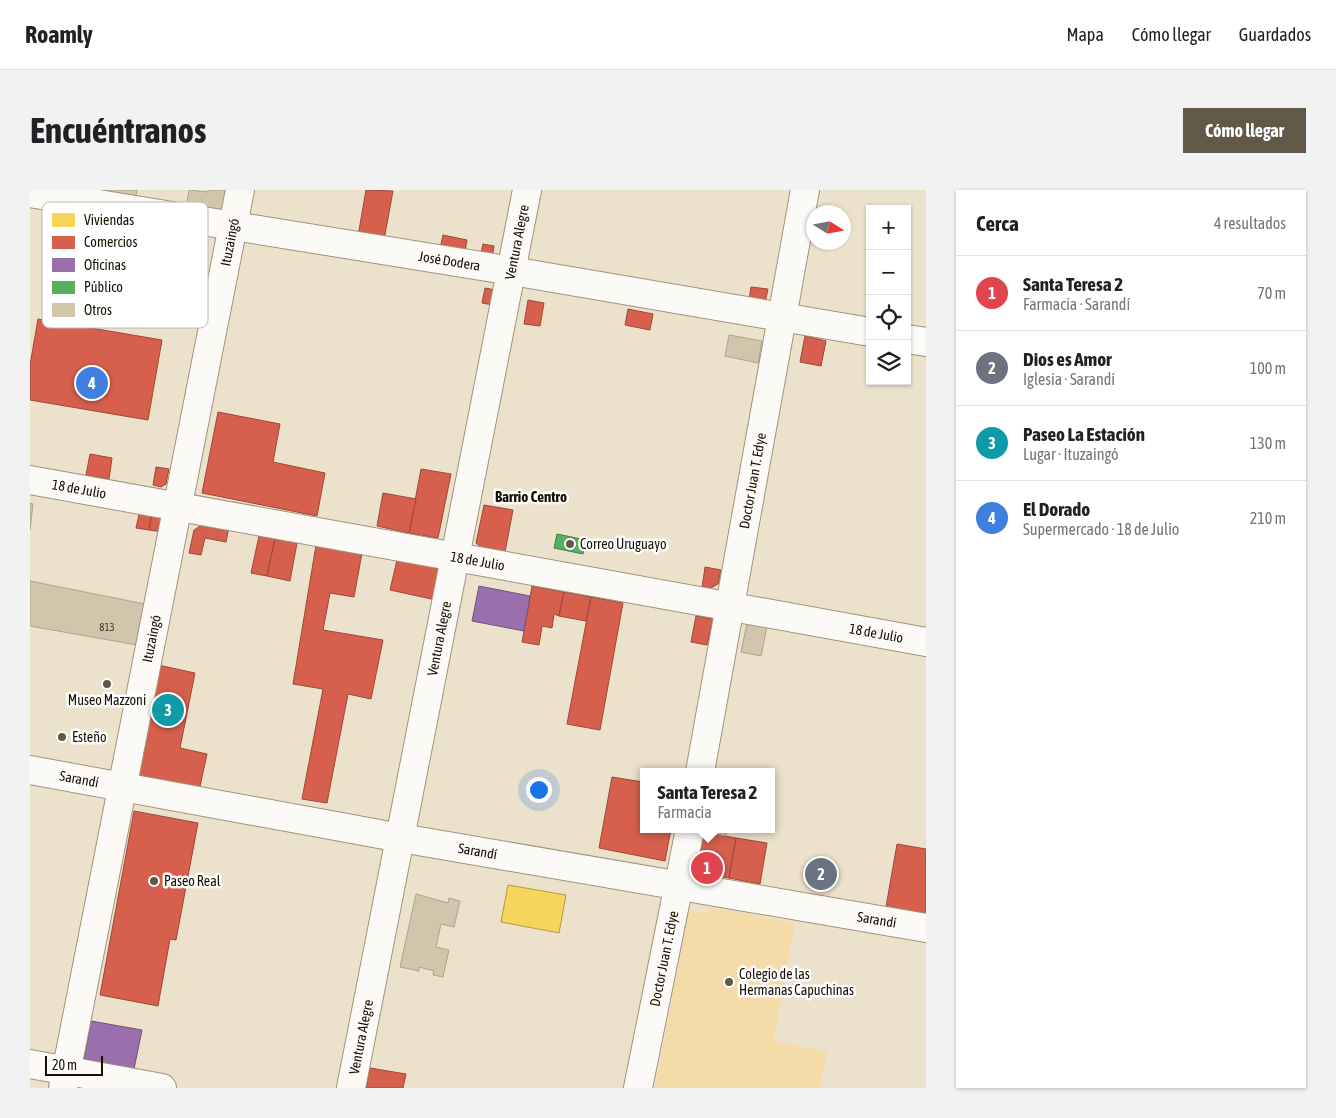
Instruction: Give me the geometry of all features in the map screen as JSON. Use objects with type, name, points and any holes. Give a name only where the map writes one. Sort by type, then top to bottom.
[{"type":"street","name":"Ituzaingó","points":[[65,1079],[121,786],[240,190]]},
{"type":"street","name":"Ventura Alegre","points":[[352,1088],[457,558],[527,190]]},
{"type":"street","name":"Doctor Juan T. Edye","points":[[701,768],[728,605],[783,317],[805,190]]},
{"type":"street","name":"José Dodera","points":[[30,193],[83,202]]},
{"type":"street","name":"José Dodera","points":[[208,223],[512,271],[866,331]]},
{"type":"street","points":[[911,340],[926,342]]},
{"type":"street","name":"18 de Julio","points":[[30,480],[926,642]]},
{"type":"street","name":"Sarandí","points":[[30,770],[401,838],[926,928]]},
{"type":"street","name":"Doctor Juan T. Edye","points":[[638,1088],[680,887],[689,833]]},
{"type":"street","points":[[30,1064],[65,1079],[162,1088]]},
{"type":"shaded area","name":"Colegio de las Hermanas Capuchinas","points":[[708,907],[795,923],[773,1041],[827,1052],[820,1088],[655,1088],[689,910],[707,914]]},
{"type":"building: Viviendas","points":[[508,885],[566,895],[559,933],[501,922]]},
{"type":"building: Comercios","points":[[366,190],[393,191],[384,240],[358,236]]},
{"type":"building: Comercios","points":[[443,235],[467,240],[464,257],[439,253]]},
{"type":"building: Comercios","points":[[483,244],[494,246],[492,259],[480,257]]},
{"type":"building: Comercios","points":[[751,287],[768,289],[765,303],[749,300]]},
{"type":"building: Comercios","points":[[485,288],[501,291],[498,306],[482,303]]},
{"type":"building: Comercios","points":[[528,300],[544,303],[540,326],[524,324]]},
{"type":"building: Comercios","points":[[628,309],[653,314],[650,330],[625,325]]},
{"type":"building: Comercios","points":[[38,319],[42,320],[42,328],[91,328],[162,340],[148,420],[30,400],[30,365]]},
{"type":"building: Comercios","points":[[805,336],[826,341],[821,366],[800,362]]},
{"type":"building: Comercios","points":[[218,412],[280,424],[273,462],[325,473],[317,516],[202,493]]},
{"type":"building: Comercios","points":[[90,454],[112,458],[109,479],[86,475]]},
{"type":"building: Comercios","points":[[156,467],[169,469],[166,484],[161,487],[153,485]]},
{"type":"building: Comercios","points":[[421,469],[451,474],[438,538],[409,533]]},
{"type":"building: Comercios","points":[[383,493],[416,499],[409,533],[377,526]]},
{"type":"building: Comercios","points":[[484,505],[513,510],[505,552],[482,548],[476,543]]},
{"type":"building: Comercios","points":[[140,510],[152,512],[149,530],[136,528]]},
{"type":"building: Comercios","points":[[152,512],[166,515],[163,532],[149,530]]},
{"type":"building: Comercios","points":[[206,522],[229,527],[226,542],[205,538],[201,555],[189,553],[194,530]]},
{"type":"building: Comercios","points":[[259,536],[275,539],[267,576],[251,573]]},
{"type":"building: Comercios","points":[[275,539],[297,543],[290,581],[267,576]]},
{"type":"building: Comercios","points":[[316,545],[362,553],[354,597],[330,593],[323,630],[383,640],[371,699],[348,694],[327,803],[302,799],[323,689],[293,684]]},
{"type":"building: Comercios","points":[[397,560],[442,569],[436,600],[390,590]]},
{"type":"building: Comercios","points":[[705,567],[721,570],[718,584],[709,589],[702,588]]},
{"type":"building: Comercios","points":[[532,586],[564,592],[559,616],[554,614],[552,628],[542,626],[539,645],[522,642]]},
{"type":"building: Comercios","points":[[564,592],[591,597],[586,621],[559,616]]},
{"type":"building: Comercios","points":[[591,597],[623,603],[600,730],[567,724]]},
{"type":"building: Comercios","points":[[696,616],[713,619],[707,645],[691,642]]},
{"type":"building: Comercios","points":[[158,665],[195,673],[180,748],[207,754],[199,791],[136,779]]},
{"type":"building: Comercios","points":[[612,777],[640,782],[640,833],[670,833],[665,861],[599,848]]},
{"type":"building: Comercios","name":"Paseo Real","points":[[134,811],[198,823],[176,940],[170,939],[158,1006],[100,995]]},
{"type":"building: Comercios","points":[[702,833],[736,838],[729,878],[694,871]]},
{"type":"building: Comercios","points":[[736,838],[767,843],[760,884],[729,878]]},
{"type":"building: Comercios","points":[[897,844],[926,849],[926,915],[886,907]]},
{"type":"building: Comercios","points":[[370,1068],[406,1074],[403,1088],[366,1088]]},
{"type":"building: Oficinas","points":[[479,586],[530,596],[524,631],[472,621]]},
{"type":"building: Oficinas","points":[[91,1021],[142,1030],[134,1069],[84,1059]]},
{"type":"building: Público","name":"Correo Uruguayo","points":[[557,534],[586,540],[583,554],[554,548]]},
{"type":"building: Público","points":[[810,861],[835,866],[831,886],[807,881]]},
{"type":"building: Otros","points":[[103,190],[137,190],[135,201],[103,195]]},
{"type":"building: Otros","points":[[189,190],[208,192],[208,190],[233,190],[229,216],[208,213],[208,202],[187,202]]},
{"type":"building: Otros","points":[[729,335],[762,341],[758,363],[725,356]]},
{"type":"building: Otros","points":[[30,503],[33,504],[30,530]]},
{"type":"building: Otros","points":[[30,581],[145,604],[137,645],[30,626]]},
{"type":"building: Otros","points":[[747,623],[767,627],[761,656],[741,652]]},
{"type":"building: Otros","points":[[708,833],[726,833],[726,836]]},
{"type":"building: Otros","points":[[416,894],[448,903],[449,898],[460,901],[454,927],[441,924],[436,947],[449,950],[443,977],[433,975],[434,971],[419,967],[419,971],[400,967]]},
{"type":"place","name":"El Dorado","points":[[92,383]]},
{"type":"place","name":"Correo Uruguayo","points":[[570,544]]},
{"type":"place","name":"Museo Mazzoni","points":[[107,684]]},
{"type":"place","name":"Paseo La Estación","points":[[168,710]]},
{"type":"place","name":"Esteño","points":[[62,737]]},
{"type":"place","name":"Santa Teresa 2","points":[[707,868]]},
{"type":"place","name":"Dios es Amor","points":[[821,874]]},
{"type":"place","name":"Paseo Real","points":[[154,881]]},
{"type":"place","name":"Colegio de las Hermanas Capuchinas","points":[[729,982]]},
{"type":"district","name":"Barrio Centro","points":[[531,497]]}]
